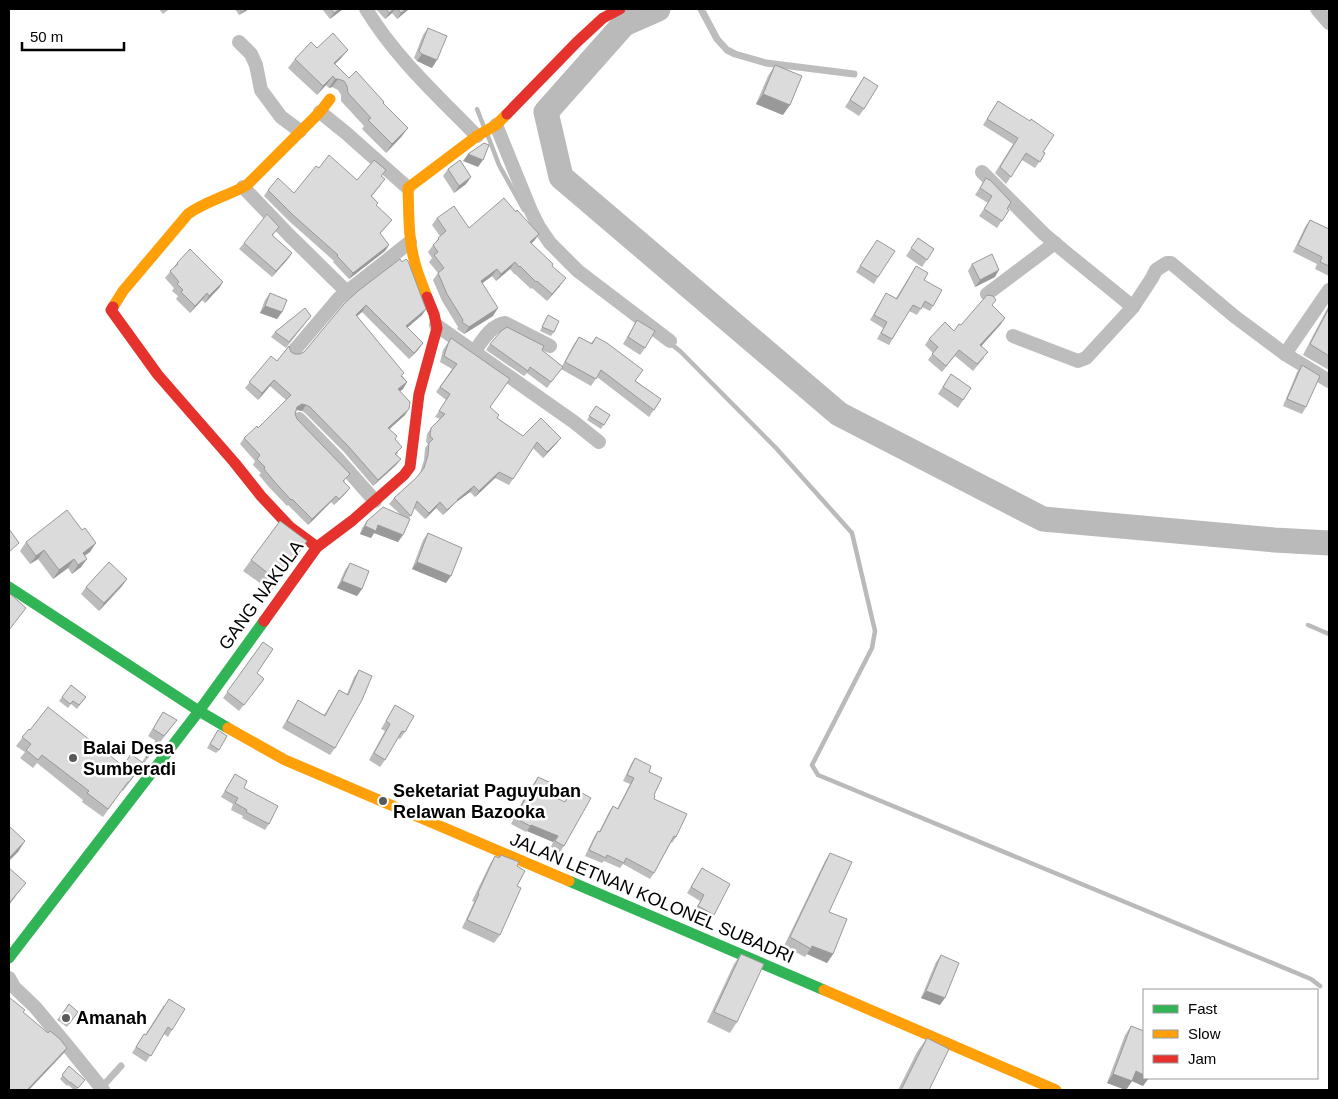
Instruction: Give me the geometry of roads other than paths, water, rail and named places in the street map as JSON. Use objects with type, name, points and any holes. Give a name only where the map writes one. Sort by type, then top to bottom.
[{"type":"street","points":[[366,9],[387,40],[406,62],[480,135]]},
{"type":"street","points":[[320,112],[408,188],[495,126],[577,42],[603,18],[620,9]]},
{"type":"street","points":[[1317,9],[1329,23]]},
{"type":"street","points":[[239,42],[251,54],[256,65],[261,90],[281,116],[300,131]]},
{"type":"street","points":[[317,547],[290,527],[261,496],[158,375],[111,310],[123,291],[188,214],[198,207],[244,187],[330,100]]},
{"type":"street","points":[[495,126],[531,211],[550,243],[578,271],[670,341]]},
{"type":"street","points":[[982,172],[1055,243],[1133,307]]},
{"type":"street","points":[[244,187],[289,236],[347,292]]},
{"type":"street","name":"GANG NAKULA","points":[[9,958],[199,711],[317,547],[375,502],[410,467],[418,394],[437,328],[432,306],[418,274],[410,242],[408,188]]},
{"type":"street","points":[[293,352],[339,298],[410,242]]},
{"type":"street","points":[[987,294],[1055,243]]},
{"type":"street","points":[[1013,336],[1078,362],[1086,358],[1133,307],[1156,270],[1167,263],[1171,263],[1234,316],[1285,354],[1329,381]]},
{"type":"street","points":[[1285,354],[1329,290]]},
{"type":"street","points":[[474,352],[488,334],[502,323],[550,346]]},
{"type":"street","points":[[436,325],[599,442]]},
{"type":"street","points":[[299,419],[337,458],[375,502]]},
{"type":"street","name":"JALAN LETNAN KOLONEL SUBADRI","points":[[9,587],[199,711],[285,760],[1056,1090]]},
{"type":"street","points":[[11,986],[41,1014],[100,1089]]},
{"type":"lane","points":[[701,9],[717,38],[727,50],[735,54],[766,62],[854,74]]},
{"type":"lane","points":[[100,1089],[121,1066]]},
{"type":"waterway","points":[[658,9],[624,24],[546,112],[561,177],[839,414],[1043,519],[1274,540],[1329,543]]},
{"type":"waterway","points":[[477,109],[484,127]]},
{"type":"waterway","points":[[488,136],[499,165],[524,210]]},
{"type":"waterway","points":[[670,343],[776,448],[852,533],[875,631],[872,648],[812,765],[818,775],[1311,979],[1320,986]]},
{"type":"waterway","points":[[1308,625],[1329,634]]},
{"type":"place","name":"Balai Desa Sumberadi","points":[[73,758]]},
{"type":"place","name":"Seketariat Paguyuban Relawan Bazooka","points":[[383,801]]},
{"type":"place","name":"Amanah","points":[[66,1018]]}]
